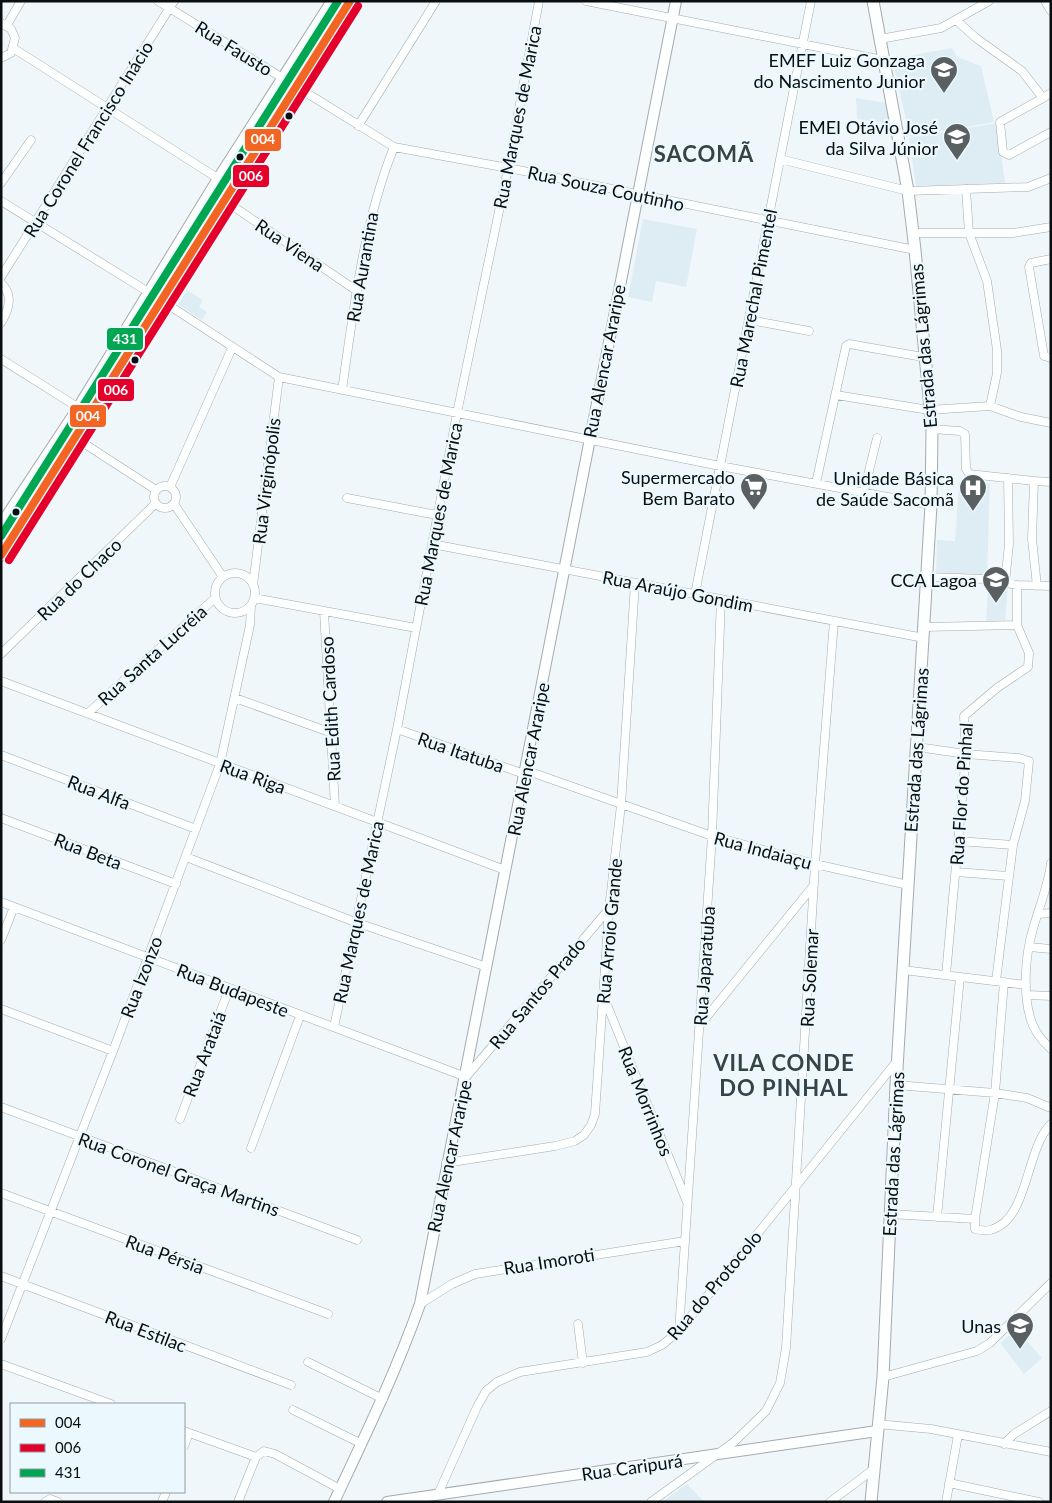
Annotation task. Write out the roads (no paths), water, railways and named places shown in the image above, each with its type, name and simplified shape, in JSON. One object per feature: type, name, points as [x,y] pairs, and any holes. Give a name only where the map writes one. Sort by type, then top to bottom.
[{"type":"highway","points":[[1,555],[224,200],[290,83],[333,1]]},
{"type":"highway","points":[[3,521],[79,408],[219,179],[350,1]]},
{"type":"main road","name":"Estrada das Lágrimas","points":[[871,1502],[882,1377],[897,1061],[931,505],[932,429],[908,191],[873,1]]},
{"type":"street","points":[[1,58],[13,48],[14,33],[4,24],[21,1]]},
{"type":"street","name":"Rua Fausto","points":[[158,1],[172,5],[290,83]]},
{"type":"street","points":[[358,126],[436,1]]},
{"type":"street","name":"Rua Marques de Marica","points":[[334,1027],[396,729],[457,413],[508,168],[539,1]]},
{"type":"street","points":[[586,1],[883,60]]},
{"type":"street","name":"Rua Alencar Araripe","points":[[334,1502],[403,1353],[420,1304],[446,1163],[466,1077],[488,967],[588,440],[676,1]]},
{"type":"street","name":"Rua Marechal Pimentel","points":[[695,594],[811,1]]},
{"type":"street","points":[[880,39],[929,31],[956,20],[988,1]]},
{"type":"street","points":[[1044,1],[1051,11]]},
{"type":"street","name":"Rua Coronel Francisco Inácio","points":[[1,277],[172,5]]},
{"type":"street","points":[[956,20],[976,38],[1022,72],[1043,98]]},
{"type":"street","points":[[13,48],[219,179]]},
{"type":"street","name":"Rua Souza Coutinho","points":[[290,83],[394,147],[508,168],[914,250]]},
{"type":"street","points":[[1051,93],[1000,122],[1003,152],[1009,155],[1051,132]]},
{"type":"street","points":[[1,183],[31,140]]},
{"type":"street","name":"Rua Aurantina","points":[[342,390],[357,291],[374,201],[394,147]]},
{"type":"street","points":[[780,160],[908,191],[1028,187],[1051,178]]},
{"type":"street","points":[[966,189],[969,233],[990,294],[998,362],[990,406]]},
{"type":"street","points":[[1,200],[161,300],[279,377],[720,466],[931,505]]},
{"type":"street","name":"Rua Viena","points":[[224,200],[357,291]]},
{"type":"street","points":[[912,233],[1013,233],[1051,227]]},
{"type":"street","points":[[1051,259],[1031,263],[1029,266],[1044,356],[1051,358]]},
{"type":"street","points":[[1,283],[9,297],[7,311],[1,323]]},
{"type":"street","points":[[750,320],[810,331]]},
{"type":"street","points":[[816,483],[847,345],[924,357]]},
{"type":"street","points":[[170,487],[232,348]]},
{"type":"street","points":[[1,359],[79,408]]},
{"type":"street","name":"Rua Virginópolis","points":[[253,585],[279,377]]},
{"type":"street","points":[[836,395],[930,410],[990,406],[1051,423]]},
{"type":"street","points":[[932,429],[960,431],[964,434],[966,470],[969,474],[1051,482]]},
{"type":"street","points":[[74,437],[156,490]]},
{"type":"street","points":[[864,492],[877,438]]},
{"type":"street","points":[[1005,583],[1009,544],[1008,478]]},
{"type":"street","points":[[1034,481],[1032,539],[1037,586]]},
{"type":"street","points":[[174,504],[166,508],[156,503],[154,496],[156,490],[162,486],[170,487],[176,494],[174,504],[223,577]]},
{"type":"street","points":[[347,498],[438,515]]},
{"type":"street","name":"Rua do Chaco","points":[[1,654],[156,503]]},
{"type":"street","name":"Rua Araújo Gondim","points":[[432,544],[834,621],[924,632],[1017,625]]},
{"type":"street","points":[[252,602],[253,585],[249,579],[237,574],[223,577],[216,586],[215,598],[224,610],[231,613],[238,613],[252,602],[324,611],[416,628]]},
{"type":"street","points":[[927,577],[985,579],[1017,585],[1051,586]]},
{"type":"street","name":"Rua Arroio Grande","points":[[446,1163],[555,1146],[575,1141],[584,1135],[591,1125],[594,1114],[604,997],[609,909],[621,805],[634,583]]},
{"type":"street","name":"Rua Flor do Pinhal","points":[[946,975],[966,754],[964,716],[997,688],[1028,667],[1030,653],[1017,625],[1017,585]]},
{"type":"street","name":"Rua Santa Lucréia","points":[[88,713],[215,598]]},
{"type":"street","name":"Rua Japaratuba","points":[[679,1331],[712,836],[721,599]]},
{"type":"street","name":"Rua Izonzo","points":[[1,1339],[79,1136],[114,1051],[220,764],[250,625],[252,602]]},
{"type":"street","name":"Rua Edith Cardoso","points":[[324,611],[335,806]]},
{"type":"street","name":"Rua Solemar","points":[[651,1502],[750,1428],[766,1411],[780,1383],[786,1348],[815,864],[834,621]]},
{"type":"street","name":"Rua Riga","points":[[1,681],[505,870]]},
{"type":"street","points":[[235,698],[332,733]]},
{"type":"street","name":"Rua Itatuba","points":[[396,729],[621,805]]},
{"type":"street","points":[[917,747],[966,754],[1019,758],[1029,761],[1025,801],[1013,845],[1008,876],[1000,982],[995,1093],[975,1229],[989,1231],[1007,1219],[1019,1199],[1040,1137],[1051,1124]]},
{"type":"street","name":"Rua Alfa","points":[[1,756],[196,829]]},
{"type":"street","name":"Rua Indaiaçu","points":[[621,805],[712,836],[815,864],[908,885]]},
{"type":"street","name":"Rua Beta","points":[[1,818],[176,884]]},
{"type":"street","points":[[958,840],[1013,845]]},
{"type":"street","points":[[186,857],[355,922],[488,967]]},
{"type":"street","points":[[1051,863],[1047,886],[1032,930],[1026,985],[1030,1018],[1041,1040],[1051,1049]]},
{"type":"street","points":[[956,872],[1008,876]]},
{"type":"street","points":[[700,1025],[814,884]]},
{"type":"street","name":"Rua Budapeste","points":[[1,902],[466,1077]]},
{"type":"street","points":[[1,940],[14,907]]},
{"type":"street","name":"Rua Santos Prado","points":[[466,1077],[609,909]]},
{"type":"street","points":[[1039,914],[1051,913]]},
{"type":"street","points":[[1029,947],[1051,949]]},
{"type":"street","points":[[903,970],[1026,985]]},
{"type":"street","points":[[938,1217],[960,977]]},
{"type":"street","name":"Rua Arataiá","points":[[180,1119],[229,989]]},
{"type":"street","points":[[1028,995],[1051,996]]},
{"type":"street","name":"Rua Morrinhos","points":[[604,997],[688,1204]]},
{"type":"street","points":[[1,1009],[114,1051]]},
{"type":"street","points":[[251,1148],[300,1016]]},
{"type":"street","name":"Rua do Protocolo","points":[[432,1497],[486,1391],[507,1376],[520,1372],[583,1364],[647,1352],[662,1345],[679,1331],[897,1061]]},
{"type":"street","points":[[896,1085],[995,1093],[1027,1098],[1051,1108]]},
{"type":"street","name":"Rua Coronel Graça Martins","points":[[1,1107],[357,1240]]},
{"type":"street","name":"Rua Pérsia","points":[[1,1193],[328,1314]]},
{"type":"street","points":[[890,1214],[975,1219]]},
{"type":"street","name":"Rua Imoroti","points":[[420,1304],[452,1284],[475,1274],[684,1241]]},
{"type":"street","name":"Rua Estilac","points":[[1,1276],[291,1385]]},
{"type":"street","points":[[882,1377],[956,1358],[984,1347],[1051,1283]]},
{"type":"street","points":[[578,1324],[583,1364]]},
{"type":"street","points":[[308,1362],[383,1399]]},
{"type":"street","points":[[1,1364],[90,1401],[104,1403]]},
{"type":"street","points":[[293,1410],[362,1444]]},
{"type":"street","points":[[1004,1444],[1014,1434],[1051,1411]]},
{"type":"street","points":[[877,1428],[903,1426],[1051,1452]]},
{"type":"street","name":"Rua Caripurá","points":[[387,1502],[712,1456],[877,1428]]},
{"type":"street","points":[[186,1432],[256,1457]]},
{"type":"street","points":[[946,1502],[958,1435]]},
{"type":"street","points":[[238,1502],[256,1457],[262,1451],[271,1453],[340,1489]]},
{"type":"street","points":[[830,1502],[874,1469]]},
{"type":"street","points":[[950,1483],[1039,1502]]},
{"type":"street","points":[[49,1498],[58,1502]]},
{"type":"place","name":"EMEF Luiz Gonzaga do Nascimento Junior","points":[[944,94]]},
{"type":"place","name":"EMEI Otávio José da Silva Júnior","points":[[957,161]]},
{"type":"place","name":"Supermercado Bem Barato","points":[[754,511]]},
{"type":"place","name":"Unidade Básica de Saúde Sacomã","points":[[973,512]]},
{"type":"place","name":"CCA Lagoa","points":[[996,604]]},
{"type":"place","name":"Unas","points":[[1020,1350]]},
{"type":"district","name":"SACOMÃ","points":[[704,153]]},
{"type":"district","name":"VILA CONDE DO PINHAL","points":[[784,1074]]}]
